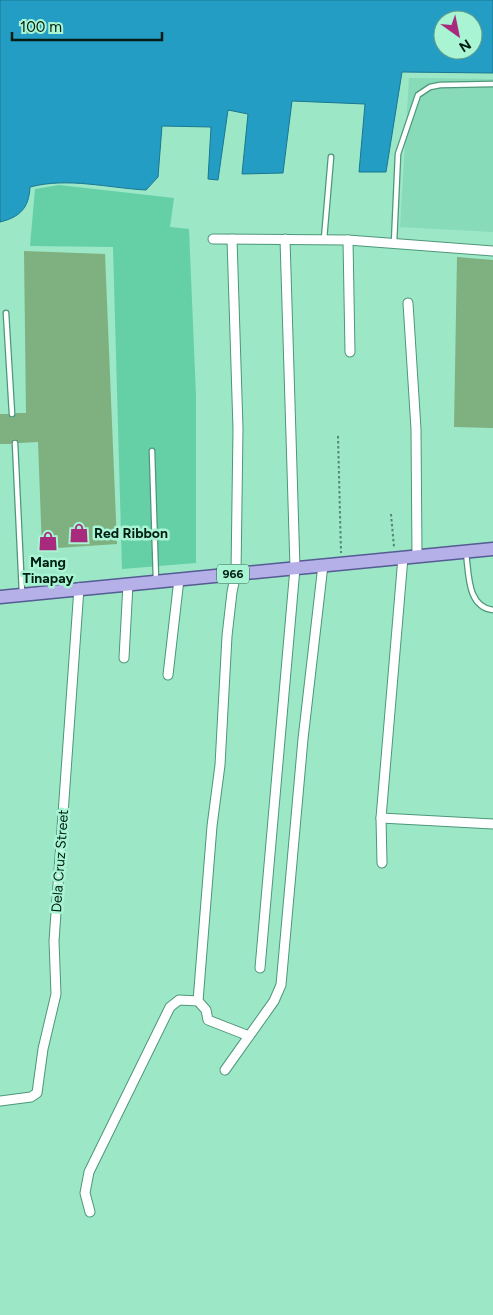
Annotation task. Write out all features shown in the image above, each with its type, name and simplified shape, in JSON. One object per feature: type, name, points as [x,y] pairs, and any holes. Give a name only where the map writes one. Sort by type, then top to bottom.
[{"type":"main road","name":"966","points":[[0,597],[493,549]]},
{"type":"street","points":[[212,239],[348,240],[493,251]]},
{"type":"street","points":[[198,1001],[212,826],[220,765],[227,636],[236,573],[238,429],[232,239]]},
{"type":"street","points":[[260,968],[295,568],[285,239]]},
{"type":"street","points":[[348,240],[350,352]]},
{"type":"street","points":[[408,303],[416,429],[417,556]]},
{"type":"street","points":[[382,863],[381,818],[399,558]]},
{"type":"street","points":[[225,1070],[274,1001],[281,985],[303,739],[323,565]]},
{"type":"street","points":[[168,674],[179,579]]},
{"type":"street","points":[[124,658],[128,584]]},
{"type":"street","name":"Dela Cruz Street","points":[[0,1101],[31,1097],[37,1093],[43,1049],[56,994],[54,941],[79,588]]},
{"type":"street","points":[[381,818],[493,824]]},
{"type":"street","points":[[90,1212],[85,1193],[89,1172],[170,1007],[179,1000],[198,1001],[206,1010],[208,1020],[249,1036]]},
{"type":"lane","points":[[394,243],[398,154],[418,95],[440,85],[493,84]]},
{"type":"lane","points":[[324,239],[331,157]]},
{"type":"lane","points":[[6,313],[12,414]]},
{"type":"lane","points":[[15,443],[22,594]]},
{"type":"lane","points":[[152,452],[156,581]]},
{"type":"lane","points":[[465,551],[474,600],[480,606],[493,610]]},
{"type":"path","points":[[338,436],[341,563]]},
{"type":"path","points":[[391,514],[399,558]]},
{"type":"shaded area","points":[[409,78],[493,79],[493,232],[400,227]]},
{"type":"shaded area","points":[[59,185],[174,198],[170,227],[189,229],[196,396],[196,563],[122,569],[113,247],[30,246],[35,189]]},
{"type":"water","points":[[0,0],[493,0],[493,73],[402,72],[386,172],[359,172],[365,104],[292,101],[283,173],[242,174],[248,114],[228,110],[218,180],[208,179],[211,127],[162,126],[158,177],[146,190],[73,183],[44,184],[30,187],[28,201],[25,206],[18,214],[0,222]]},
{"type":"building","points":[[24,251],[105,254],[117,544],[42,549],[38,442],[19,443],[14,439],[11,444],[0,444],[0,414],[8,414],[12,418],[16,413],[26,413]]},
{"type":"building","points":[[457,257],[493,260],[493,428],[454,427]]},
{"type":"place","name":"Red Ribbon","points":[[79,533]]},
{"type":"place","name":"Mang Tinapay","points":[[48,541]]}]
